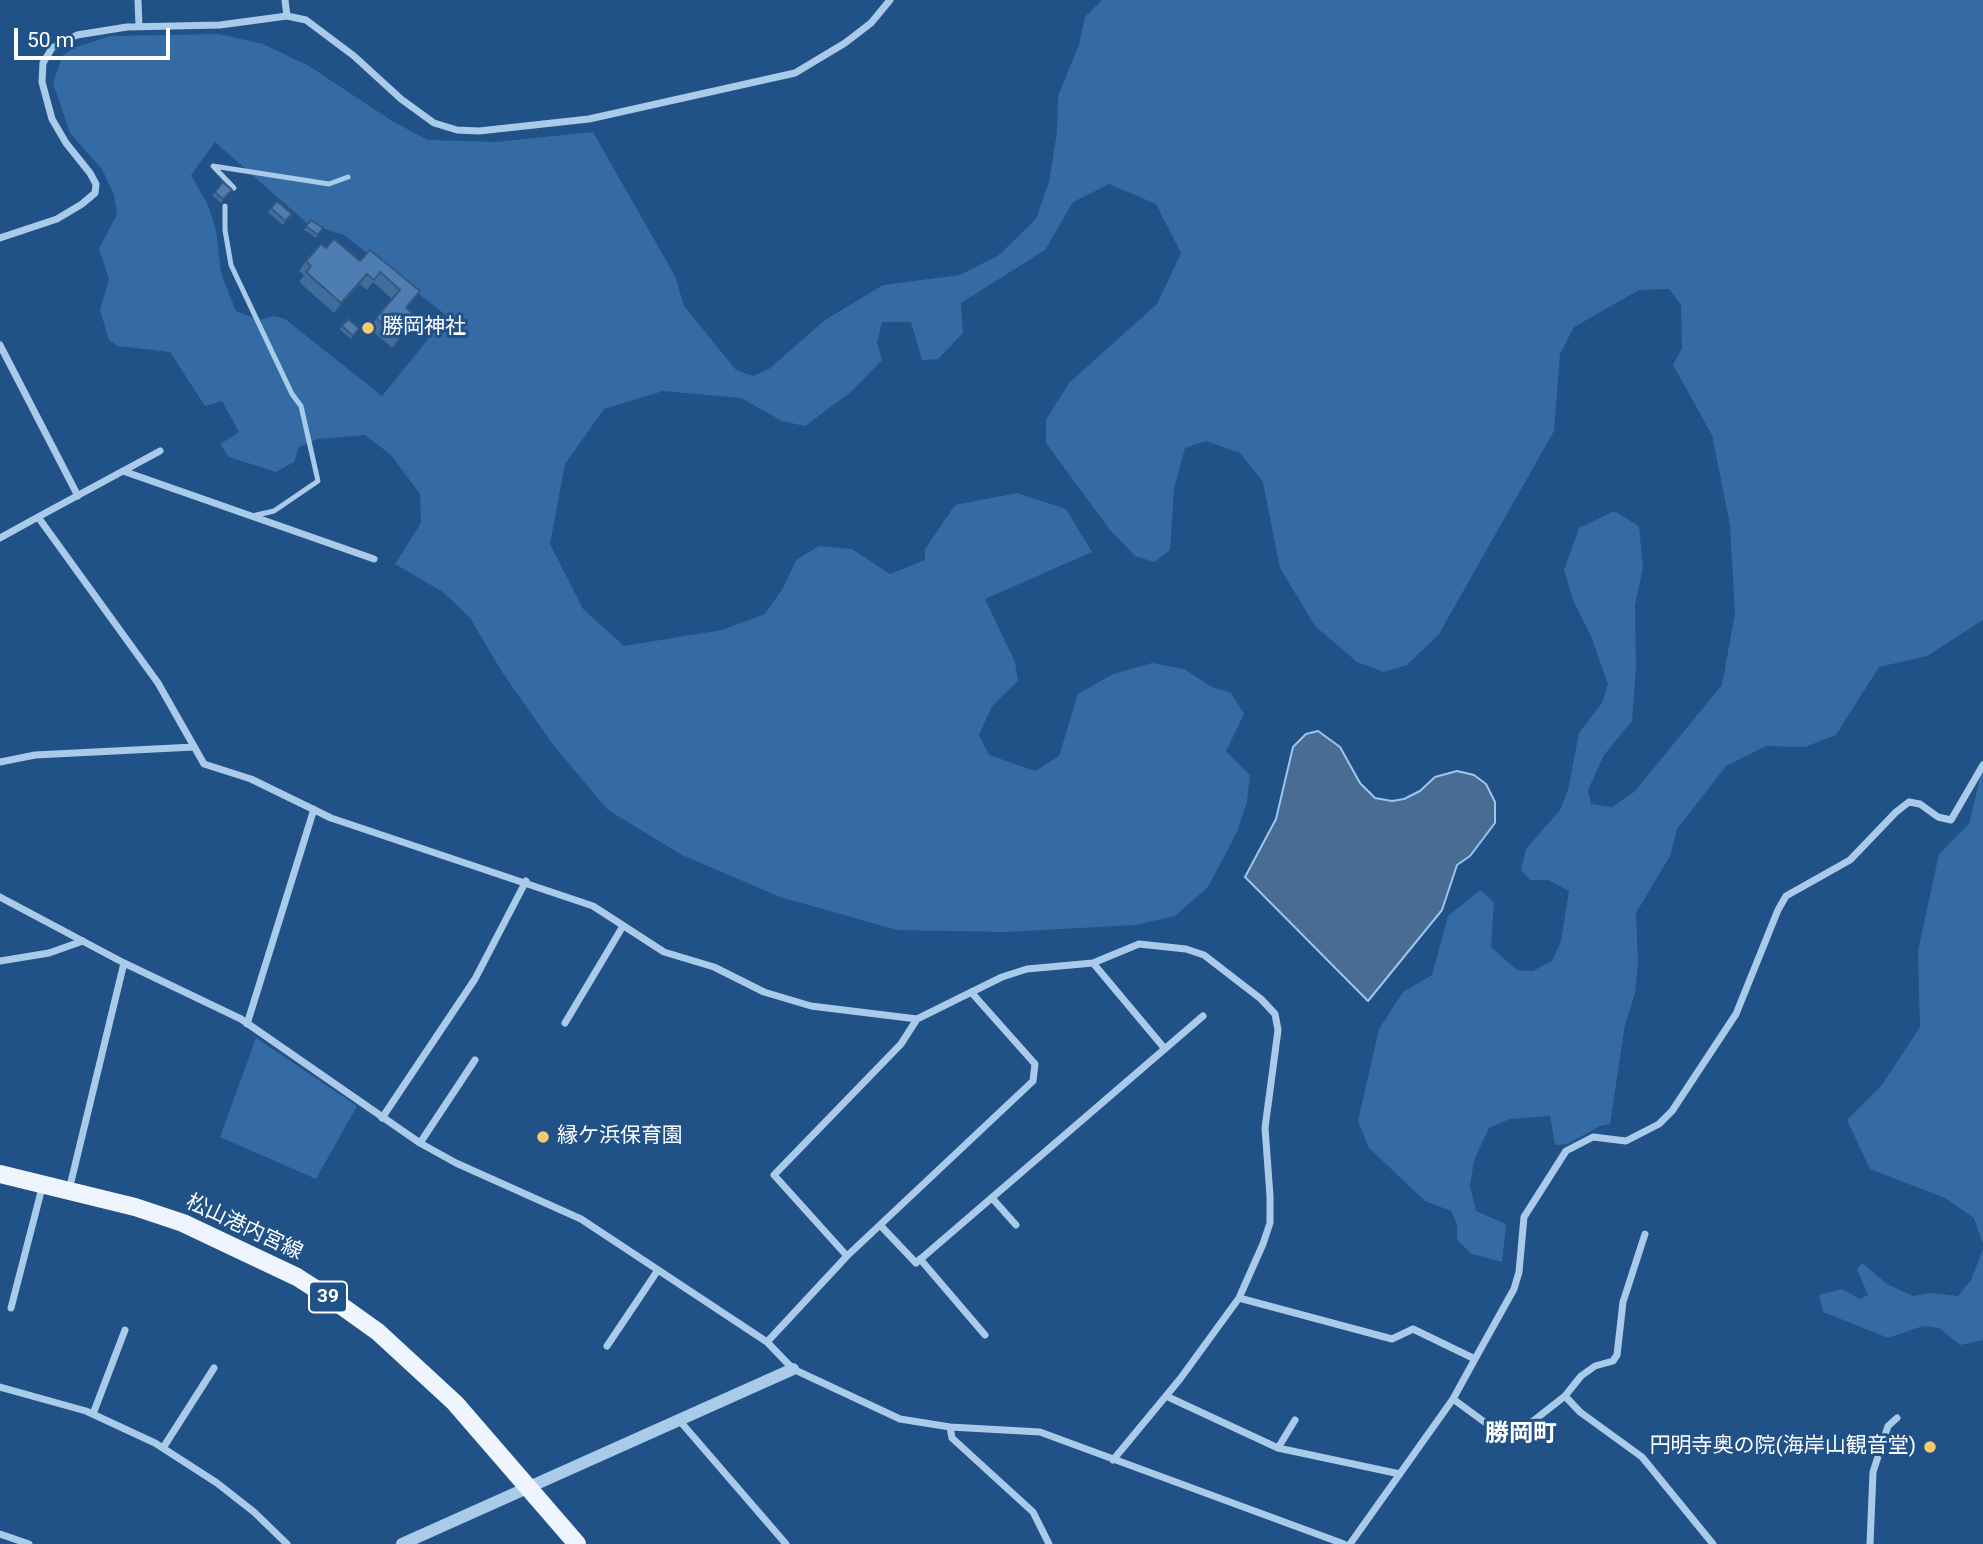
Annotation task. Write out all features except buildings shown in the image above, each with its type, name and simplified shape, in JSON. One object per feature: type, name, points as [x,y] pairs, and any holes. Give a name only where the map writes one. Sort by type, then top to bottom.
[{"type":"main road","name":"松山港内宮線","points":[[0,1174],[69,1190],[183,1223],[274,1265],[336,1302],[378,1332],[416,1365],[486,1436],[577,1544]]},
{"type":"street","points":[[138,0],[139,26]]},
{"type":"street","points":[[285,0],[286,16]]},
{"type":"street","points":[[0,238],[57,219],[95,193],[96,184],[90,173],[52,120],[42,82],[43,63],[52,48],[77,35],[139,26],[220,24],[286,16],[317,26],[401,99],[434,122],[457,130],[479,131],[589,119],[795,73],[845,43],[871,23],[890,0]]},
{"type":"street","points":[[0,345],[78,496]]},
{"type":"street","points":[[0,538],[160,451]]},
{"type":"street","points":[[123,471],[374,559]]},
{"type":"street","points":[[38,517],[158,683],[204,764],[251,779],[314,809],[593,906],[664,952],[714,967],[764,992],[811,1006],[917,1019]]},
{"type":"street","points":[[0,762],[35,755],[194,747]]},
{"type":"street","points":[[1350,1544],[1454,1399],[1514,1289],[1519,1272],[1524,1217],[1566,1151],[1593,1137],[1626,1140],[1659,1124],[1672,1111],[1736,1014],[1777,909],[1786,896],[1850,860],[1896,811],[1909,802],[1920,804],[1938,817],[1951,820],[1983,765]]},
{"type":"street","points":[[247,1024],[314,809]]},
{"type":"street","points":[[382,1118],[475,979],[526,881]]},
{"type":"street","points":[[0,897],[247,1024],[382,1118],[456,1163],[581,1219],[768,1342],[793,1368],[900,1419],[950,1427],[1040,1432],[1344,1544]]},
{"type":"street","points":[[565,1023],[624,926]]},
{"type":"street","points":[[0,961],[49,953],[83,941]]},
{"type":"street","points":[[847,1256],[775,1175],[901,1044],[917,1019],[971,992],[1027,969],[1093,963],[1139,944],[1186,949],[1204,955],[1231,975],[1275,1014],[1278,1030],[1265,1128],[1270,1223],[1239,1298],[1166,1396],[1113,1460]]},
{"type":"street","points":[[69,1190],[124,963]]},
{"type":"street","points":[[1093,963],[1165,1049]]},
{"type":"street","points":[[768,1342],[847,1256],[1033,1081],[1035,1064],[971,992]]},
{"type":"street","points":[[880,1225],[916,1263],[1203,1016]]},
{"type":"street","points":[[420,1143],[475,1060]]},
{"type":"street","points":[[11,1308],[43,1184]]},
{"type":"street","points":[[992,1198],[1016,1226]]},
{"type":"street","points":[[1454,1399],[1509,1440],[1565,1396],[1581,1376],[1595,1366],[1613,1361],[1617,1355],[1623,1302],[1645,1234]]},
{"type":"street","points":[[920,1259],[985,1335]]},
{"type":"street","points":[[607,1346],[658,1270]]},
{"type":"street","points":[[1239,1298],[1392,1339],[1413,1329],[1475,1359]]},
{"type":"street","points":[[93,1414],[125,1330]]},
{"type":"street","points":[[163,1447],[214,1368]]},
{"type":"street","points":[[402,1544],[793,1368]]},
{"type":"street","points":[[0,1387],[93,1414],[163,1447],[187,1461],[254,1512],[287,1544]]},
{"type":"street","points":[[1166,1396],[1278,1448],[1400,1474]]},
{"type":"street","points":[[1565,1396],[1580,1412],[1642,1457],[1713,1544]]},
{"type":"street","points":[[1870,1544],[1872,1472],[1888,1426],[1897,1418]]},
{"type":"street","points":[[679,1420],[786,1544]]},
{"type":"street","points":[[1278,1448],[1295,1420]]},
{"type":"street","points":[[950,1427],[951,1438],[1033,1512],[1049,1544]]},
{"type":"street","points":[[0,1534],[29,1544]]},
{"type":"lane","points":[[234,188],[213,166],[329,184],[348,177]]},
{"type":"lane","points":[[225,206],[225,230],[231,265],[292,394],[301,405],[318,481],[274,511],[252,516]]},
{"type":"shaded area","points":[[1102,0],[1983,0],[1983,620],[1927,656],[1879,667],[1836,735],[1805,747],[1766,746],[1726,766],[1677,829],[1670,856],[1636,913],[1638,963],[1635,993],[1625,1025],[1610,1124],[1600,1126],[1567,1144],[1555,1145],[1550,1116],[1510,1119],[1489,1128],[1474,1160],[1470,1186],[1476,1211],[1506,1224],[1502,1262],[1472,1254],[1457,1240],[1457,1224],[1451,1211],[1425,1201],[1369,1148],[1358,1121],[1379,1029],[1403,992],[1432,975],[1448,916],[1480,890],[1494,902],[1491,947],[1517,970],[1533,971],[1552,961],[1561,941],[1569,891],[1548,880],[1530,880],[1521,870],[1526,849],[1560,810],[1568,790],[1579,733],[1602,703],[1608,684],[1591,636],[1573,600],[1564,570],[1579,528],[1614,511],[1639,526],[1643,568],[1635,605],[1636,668],[1632,721],[1604,755],[1588,790],[1591,804],[1612,807],[1634,792],[1722,685],[1735,613],[1730,525],[1712,435],[1673,365],[1682,348],[1681,305],[1669,289],[1639,290],[1574,327],[1560,354],[1554,431],[1439,634],[1407,665],[1384,672],[1357,662],[1315,626],[1280,568],[1263,482],[1240,453],[1206,441],[1185,448],[1174,489],[1170,550],[1154,562],[1135,556],[1110,530],[1046,443],[1046,420],[1069,383],[1157,304],[1181,253],[1156,204],[1109,184],[1073,202],[1045,250],[961,303],[963,333],[938,359],[922,360],[911,322],[882,322],[877,342],[882,360],[851,392],[805,426],[782,421],[741,398],[663,391],[604,409],[565,464],[550,544],[583,609],[624,646],[722,630],[765,614],[783,588],[796,560],[819,546],[852,549],[890,574],[925,560],[925,549],[955,505],[1017,493],[1066,509],[1092,552],[985,599],[1015,662],[1018,681],[992,706],[979,735],[989,755],[1035,771],[1059,756],[1078,694],[1113,674],[1152,663],[1184,669],[1212,687],[1231,693],[1244,714],[1226,751],[1250,775],[1247,802],[1237,832],[1208,887],[1175,916],[1135,925],[1006,932],[897,930],[780,897],[682,855],[608,810],[554,746],[502,672],[470,618],[443,592],[395,564],[421,523],[420,494],[391,455],[365,435],[318,439],[299,447],[294,462],[276,472],[229,457],[220,444],[239,432],[222,401],[205,406],[170,352],[118,346],[109,340],[100,310],[109,279],[99,249],[117,214],[114,195],[102,169],[70,133],[53,83],[63,55],[74,48],[110,36],[219,34],[263,44],[309,66],[392,121],[428,140],[496,142],[593,132],[675,276],[684,306],[736,370],[753,376],[769,369],[825,320],[883,285],[960,275],[999,255],[1036,219],[1049,182],[1057,132],[1058,96],[1079,45],[1085,17]],"holes":[[[215,142],[308,224],[344,235],[447,316],[382,396],[285,319],[274,316],[259,320],[236,311],[221,273],[216,230],[208,205],[191,175]]]},
{"type":"shaded area","points":[[1318,731],[1340,747],[1360,783],[1375,798],[1392,801],[1404,799],[1420,791],[1435,777],[1457,771],[1474,775],[1486,784],[1495,802],[1495,823],[1470,856],[1457,865],[1442,910],[1368,1001],[1245,877],[1276,819],[1293,747],[1306,734]]},
{"type":"shaded area","points":[[1983,765],[1983,1244],[1974,1218],[1945,1198],[1870,1169],[1847,1120],[1882,1085],[1920,1027],[1918,951],[1939,854],[1969,824]]},
{"type":"shaded area","points":[[256,1038],[357,1106],[316,1179],[220,1137]]},
{"type":"shaded area","points":[[1983,1249],[1983,1340],[1960,1345],[1939,1328],[1923,1326],[1888,1338],[1823,1312],[1819,1295],[1842,1289],[1860,1299],[1868,1295],[1857,1269],[1862,1263],[1887,1284],[1913,1296],[1932,1293],[1958,1296],[1971,1280]]},
{"type":"place","name":"勝岡神社","points":[[368,328]]},
{"type":"place","name":"縁ケ浜保育園","points":[[543,1137]]},
{"type":"place","name":"円明寺奥の院(海岸山観音堂)","points":[[1930,1447]]},
{"type":"district","name":"勝岡町","points":[[1521,1435]]}]
